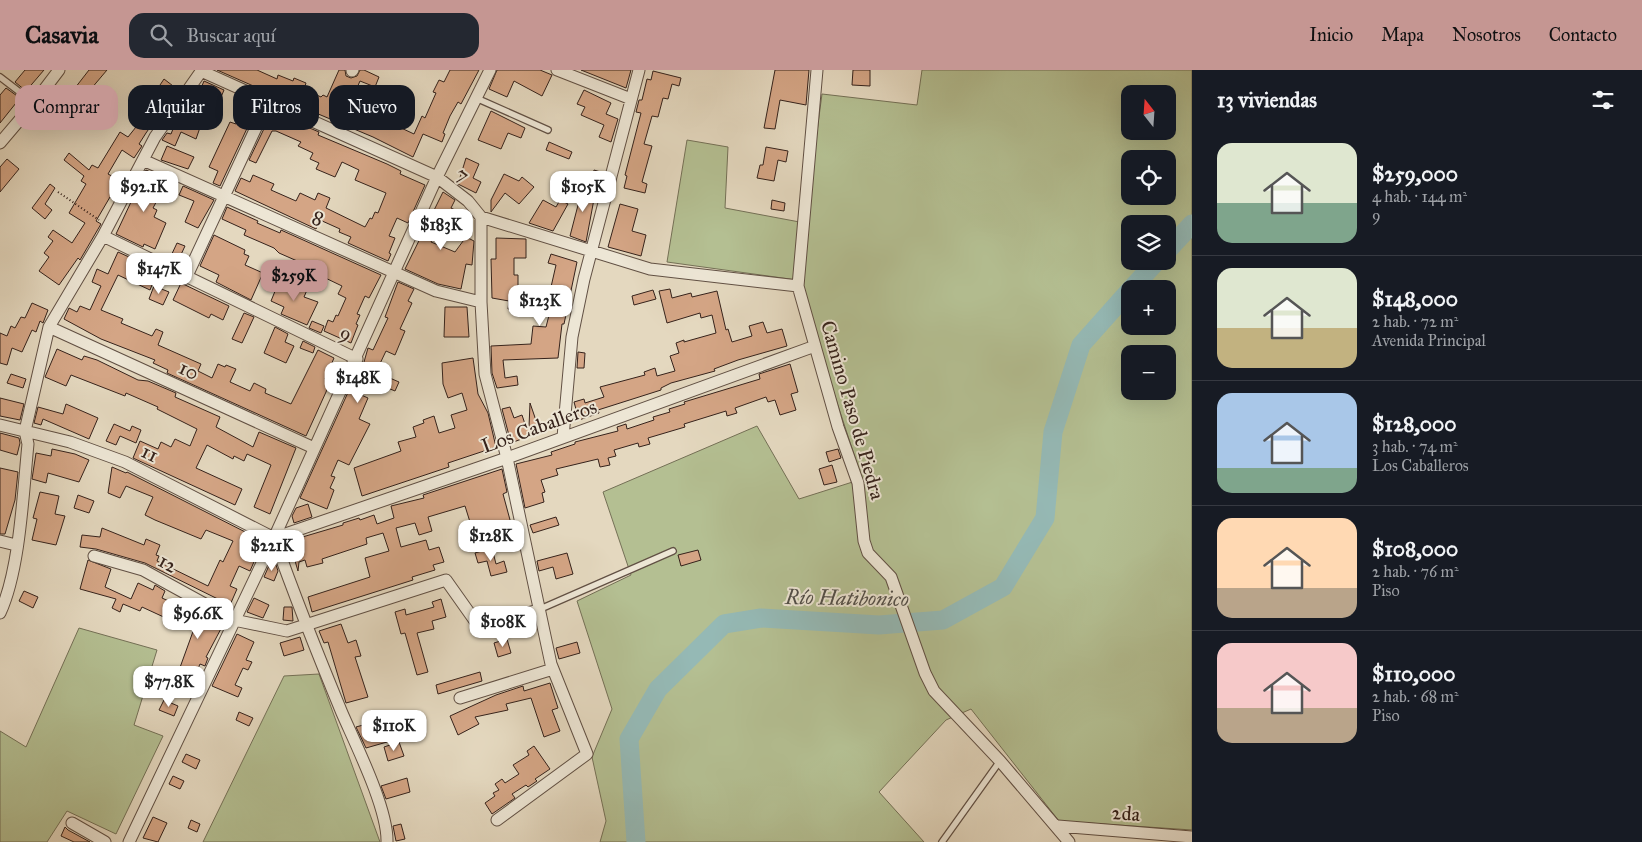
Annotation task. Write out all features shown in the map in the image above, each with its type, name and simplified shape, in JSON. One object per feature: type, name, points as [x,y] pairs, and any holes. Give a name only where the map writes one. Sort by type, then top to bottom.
[{"type":"street","points":[[47,85],[58,70]]},
{"type":"street","points":[[129,842],[357,359],[437,177],[490,70]]},
{"type":"street","points":[[557,70],[631,99]]},
{"type":"street","points":[[563,437],[572,337],[584,279],[639,70]]},
{"type":"street","name":"Camino Paso de Piedra","points":[[817,70],[798,286],[838,426],[858,483],[864,542],[868,553],[891,577],[900,598],[924,673],[934,692],[1000,761],[1058,826],[1069,842]]},
{"type":"street","points":[[0,614],[6,600],[16,545],[28,444],[24,430],[49,326],[105,231],[155,137],[202,71]]},
{"type":"street","name":"7","points":[[202,71],[233,86]]},
{"type":"street","points":[[0,143],[15,125]]},
{"type":"street","name":"7","points":[[319,125],[437,177],[468,201],[481,217]]},
{"type":"street","points":[[186,278],[255,130]]},
{"type":"street","name":"8","points":[[143,160],[436,292],[481,302]]},
{"type":"street","points":[[497,820],[587,754],[553,669],[538,610],[508,458],[485,374],[481,302],[481,217],[650,268],[798,286]]},
{"type":"street","name":"9","points":[[105,231],[186,278],[357,359]]},
{"type":"street","name":"10","points":[[49,326],[314,448]]},
{"type":"street","name":"Los Caballeros","points":[[274,538],[508,458],[815,346]]},
{"type":"street","name":"11","points":[[0,425],[70,442],[125,462],[274,538]]},
{"type":"street","points":[[274,538],[306,625],[372,785],[388,832],[388,842]]},
{"type":"street","points":[[0,542],[16,545]]},
{"type":"street","name":"12","points":[[94,556],[143,570],[234,620],[277,630],[287,631],[446,580],[480,628],[538,610]]},
{"type":"street","points":[[460,698],[553,669]]},
{"type":"street","points":[[72,823],[102,841]]},
{"type":"street","name":"2da","points":[[1058,826],[1192,837]]},
{"type":"lane","points":[[0,77],[15,88]]},
{"type":"lane","points":[[476,98],[548,130]]},
{"type":"lane","points":[[538,610],[673,551]]},
{"type":"lane","points":[[942,842],[1000,761]]},
{"type":"path","points":[[58,192],[105,231]]},
{"type":"green space","points":[[922,70],[1192,70],[1192,830],[1059,821],[971,709],[946,720],[879,792],[924,842],[600,842],[606,821],[592,757],[612,709],[577,601],[631,575],[603,492],[757,426],[799,499],[862,479],[797,280],[667,262],[687,140],[728,147],[725,208],[805,223],[822,94],[917,105]]},
{"type":"green space","points":[[79,628],[157,650],[134,725],[163,736],[116,834],[67,811],[47,842],[0,842],[0,731],[26,747]]},
{"type":"green space","points":[[319,674],[380,842],[203,842],[284,676]]},
{"type":"building","points":[[25,70],[44,70],[31,85],[19,85],[15,82]]},
{"type":"building","points":[[89,70],[107,70],[94,85],[77,85]]},
{"type":"building","points":[[217,70],[257,70],[277,79],[278,75],[293,81],[294,78],[306,83],[305,85],[251,85]]},
{"type":"building","points":[[339,70],[345,70],[346,76],[351,78],[357,76],[360,70],[379,77],[376,85],[360,81],[358,85],[332,85]]},
{"type":"building","points":[[450,70],[479,70],[461,104],[458,102],[450,116],[443,133],[445,134],[442,142],[423,134],[413,157],[356,130],[405,130],[414,134],[422,116],[425,118],[436,93],[433,92],[439,80],[444,82]]},
{"type":"building","points":[[497,70],[540,70],[552,75],[542,96],[514,81],[507,97],[489,89]]},
{"type":"building","points":[[581,70],[631,70],[626,88]]},
{"type":"building","points":[[775,70],[809,70],[806,105],[780,100],[775,129],[764,128]]},
{"type":"building","points":[[853,70],[870,70],[870,86],[852,85]]},
{"type":"building","points":[[653,71],[681,78],[679,86],[672,84],[668,99],[663,98],[658,117],[652,116],[644,144],[652,146],[642,182],[647,184],[645,193],[624,188],[627,176],[625,175],[641,113],[636,112],[639,100],[642,100],[647,79],[651,80]]},
{"type":"building","points":[[164,79],[172,85],[160,85]]},
{"type":"building","points":[[204,81],[213,85],[202,85]]},
{"type":"building","points":[[6,88],[15,94],[15,104],[0,123],[0,95]]},
{"type":"building","points":[[584,90],[611,103],[606,114],[618,119],[611,142],[599,137],[604,125],[581,115],[585,107],[577,104]]},
{"type":"building","points":[[329,92],[329,118],[319,114],[319,96],[323,95],[327,97]]},
{"type":"building","points":[[491,111],[525,128],[521,138],[508,133],[501,149],[478,140]]},
{"type":"building","points":[[230,122],[233,123],[233,130],[246,130],[220,186],[213,183],[218,171],[209,167]]},
{"type":"building","points":[[134,130],[148,130],[139,144],[142,146],[134,158],[122,150],[108,174],[123,182],[112,198],[110,197],[96,221],[101,224],[80,260],[78,258],[59,285],[39,271],[49,257],[44,253],[53,241],[48,237],[53,230],[72,243],[85,223],[69,213],[86,184],[81,181],[84,176],[64,160],[69,153],[89,170],[92,165],[98,168],[120,132],[128,137]]},
{"type":"building","points":[[173,130],[199,130],[196,139],[181,132],[175,146],[162,140],[167,133],[171,134]]},
{"type":"building","points":[[263,130],[314,130],[319,132],[318,135],[387,164],[401,171],[400,174],[425,185],[408,223],[397,218],[389,236],[395,238],[388,261],[348,243],[351,237],[339,232],[340,229],[320,220],[316,229],[235,191],[241,178],[250,182],[253,175],[274,184],[271,190],[296,201],[300,193],[315,200],[318,193],[330,198],[326,208],[365,227],[375,212],[378,213],[386,193],[355,180],[359,170],[342,162],[335,177],[316,169],[319,163],[310,159],[313,153],[298,146],[301,142],[276,131],[272,131],[256,163],[249,160]]},
{"type":"building","points":[[549,142],[572,152],[569,159],[546,150]]},
{"type":"building","points":[[167,146],[194,157],[188,169],[161,160]]},
{"type":"building","points":[[766,147],[788,151],[786,162],[778,160],[774,181],[757,178],[760,165],[763,165]]},
{"type":"building","points":[[466,158],[479,164],[473,178],[481,182],[476,193],[458,184]]},
{"type":"building","points":[[7,159],[19,169],[0,192],[0,167]]},
{"type":"building","points":[[146,170],[168,180],[153,208],[157,210],[154,217],[166,223],[155,249],[144,244],[143,247],[116,234]]},
{"type":"building","points":[[594,170],[604,173],[601,183],[592,181]]},
{"type":"building","points":[[504,174],[519,181],[522,177],[534,187],[519,204],[505,193],[491,212],[491,200]]},
{"type":"building","points":[[584,182],[594,184],[591,198],[594,199],[586,242],[570,236]]},
{"type":"building","points":[[50,184],[55,188],[45,204],[52,210],[45,219],[32,208]]},
{"type":"building","points":[[183,186],[214,200],[198,228],[185,222],[194,201],[179,195]]},
{"type":"building","points":[[443,192],[455,200],[451,208],[459,212],[454,222],[444,218],[431,242],[455,252],[466,237],[474,241],[472,265],[466,264],[461,289],[438,284],[405,269]]},
{"type":"building","points":[[543,200],[556,207],[560,200],[568,204],[553,231],[529,223]]},
{"type":"building","points":[[772,200],[785,203],[784,211],[771,209]]},
{"type":"building","points":[[620,204],[638,209],[632,231],[646,235],[641,256],[608,247]]},
{"type":"building","points":[[227,207],[258,221],[257,223],[280,233],[281,230],[381,275],[369,298],[365,296],[357,314],[360,315],[356,324],[358,325],[351,343],[324,331],[328,320],[333,322],[336,315],[338,316],[346,298],[338,294],[342,286],[315,273],[303,266],[304,264],[279,253],[274,248],[244,235],[246,230],[222,219]]},
{"type":"building","points":[[214,235],[245,250],[244,254],[249,256],[245,265],[263,273],[251,300],[216,282],[219,275],[200,266]]},
{"type":"building","points":[[496,238],[526,239],[526,258],[514,258],[514,275],[518,275],[518,287],[525,287],[525,309],[508,309],[509,301],[492,298],[491,259],[496,259]]},
{"type":"building","points":[[177,243],[185,246],[178,261],[170,258]]},
{"type":"building","points":[[118,252],[149,266],[144,276],[154,280],[150,290],[118,275],[101,310],[123,319],[121,323],[152,336],[156,329],[163,332],[158,345],[201,364],[198,371],[212,378],[218,364],[225,367],[226,365],[236,369],[230,382],[250,391],[254,383],[266,389],[265,393],[291,404],[318,350],[334,358],[325,379],[331,381],[306,436],[167,373],[168,370],[153,363],[155,360],[101,339],[64,319],[69,308],[77,312],[80,306],[90,310],[101,286],[92,282],[97,269],[108,274]]},
{"type":"building","points":[[551,254],[577,262],[564,324],[562,324],[558,358],[503,360],[505,378],[517,376],[518,385],[497,388],[492,373],[491,346],[531,344],[533,326],[546,327],[556,288],[551,287],[556,265],[548,263]]},
{"type":"building","points":[[280,279],[307,290],[304,297],[318,302],[307,325],[281,314],[284,307],[271,301]]},
{"type":"building","points":[[398,282],[414,289],[408,301],[412,303],[400,329],[405,331],[395,355],[386,351],[376,372],[399,382],[395,391],[366,379],[359,394],[368,398],[359,419],[370,424],[349,465],[338,460],[331,476],[335,477],[330,488],[334,490],[327,509],[300,498],[360,366],[364,362],[368,348],[373,350],[388,318],[385,317]]},
{"type":"building","points":[[181,283],[229,306],[223,320],[211,314],[209,318],[173,300]]},
{"type":"building","points":[[154,286],[169,292],[163,305],[149,299]]},
{"type":"building","points":[[670,289],[672,298],[691,293],[692,297],[717,291],[726,330],[728,329],[732,342],[752,336],[749,326],[763,322],[767,333],[782,329],[787,346],[738,360],[714,369],[715,371],[671,383],[661,388],[661,390],[598,410],[599,413],[579,420],[574,402],[584,399],[585,403],[604,397],[600,387],[645,375],[644,372],[655,368],[657,376],[675,371],[670,356],[679,353],[676,343],[716,333],[712,315],[701,318],[700,313],[667,323],[659,291]]},
{"type":"building","points":[[653,290],[656,299],[634,305],[632,296]]},
{"type":"building","points":[[32,303],[48,310],[43,323],[40,321],[36,332],[32,330],[22,352],[12,348],[7,365],[0,363],[0,333],[7,336],[11,326],[15,328],[21,317],[25,318]]},
{"type":"building","points":[[445,307],[467,307],[469,337],[444,337]]},
{"type":"building","points":[[244,313],[254,317],[242,343],[232,339]]},
{"type":"building","points":[[312,321],[324,326],[321,333],[309,328]]},
{"type":"building","points":[[275,327],[288,334],[285,342],[294,346],[286,363],[264,353]]},
{"type":"building","points":[[303,341],[315,347],[313,353],[300,348]]},
{"type":"building","points":[[57,349],[82,360],[84,356],[97,360],[138,380],[148,381],[176,393],[175,397],[220,417],[216,427],[253,447],[259,432],[296,448],[270,514],[254,507],[271,465],[247,454],[244,461],[234,456],[233,459],[207,445],[196,468],[242,489],[235,505],[133,458],[140,441],[158,449],[161,442],[171,447],[175,439],[190,446],[197,429],[157,409],[158,407],[126,393],[125,396],[71,375],[66,386],[45,377]]},
{"type":"building","points":[[578,352],[585,353],[584,368],[577,368]]},
{"type":"building","points":[[473,358],[478,394],[488,413],[496,447],[448,463],[449,467],[362,496],[354,468],[401,451],[398,442],[416,437],[413,427],[424,423],[423,420],[434,416],[439,433],[455,428],[451,415],[467,410],[462,393],[448,398],[443,384],[442,363]]},
{"type":"building","points":[[790,364],[798,392],[791,394],[796,410],[780,415],[775,400],[768,402],[766,397],[735,408],[737,413],[727,416],[726,411],[684,424],[685,427],[648,438],[650,444],[639,447],[638,443],[614,450],[616,456],[608,458],[610,465],[600,467],[598,459],[556,469],[558,475],[541,480],[545,492],[542,493],[544,502],[525,508],[516,464],[552,455],[551,452],[575,444],[575,442],[618,431],[617,427],[626,424],[627,429],[654,420],[653,417],[670,412],[669,409],[685,404],[684,402],[760,379],[759,374]]},
{"type":"building","points":[[11,374],[26,379],[23,388],[7,383]]},
{"type":"building","points":[[0,398],[24,404],[20,420],[0,416]]},
{"type":"building","points":[[530,403],[540,432],[511,443],[502,409],[510,407],[514,418],[522,415],[526,427],[529,427]]},
{"type":"building","points":[[66,404],[98,418],[89,439],[43,419],[41,425],[34,423],[38,407],[63,414]]},
{"type":"building","points":[[114,424],[130,431],[132,426],[141,430],[136,443],[120,436],[116,445],[106,441]]},
{"type":"building","points":[[0,433],[19,438],[20,443],[17,455],[0,450]]},
{"type":"building","points":[[52,449],[75,454],[89,460],[79,482],[48,473],[46,483],[32,479],[36,453],[51,456]]},
{"type":"building","points":[[838,449],[841,458],[829,462],[826,452]]},
{"type":"building","points":[[832,465],[837,482],[824,485],[819,469]]},
{"type":"building","points":[[112,467],[127,472],[263,541],[250,571],[239,566],[230,586],[237,589],[230,605],[145,563],[96,549],[80,547],[82,535],[100,537],[102,528],[144,545],[146,539],[160,545],[156,555],[159,556],[157,561],[208,586],[220,560],[223,562],[233,541],[206,530],[201,539],[145,515],[153,497],[126,486],[120,498],[108,493]]},
{"type":"building","points":[[0,468],[18,472],[15,500],[5,534],[0,534]]},
{"type":"building","points":[[502,469],[507,492],[503,494],[513,531],[502,534],[500,525],[466,536],[463,524],[470,522],[465,506],[428,517],[432,531],[419,535],[415,523],[396,528],[401,547],[426,540],[429,550],[439,547],[444,562],[433,565],[435,570],[412,577],[413,580],[312,612],[308,597],[370,577],[365,558],[389,551],[383,533],[366,538],[367,544],[322,559],[323,563],[307,567],[305,560],[299,562],[298,571],[289,541],[343,525],[343,523],[359,518],[360,520],[374,515],[377,524],[394,518],[391,506],[424,498],[423,495]]},
{"type":"building","points":[[40,492],[59,496],[55,514],[65,516],[56,545],[32,540],[37,519],[33,518]]},
{"type":"building","points":[[78,495],[94,501],[89,513],[74,508]]},
{"type":"building","points":[[308,504],[312,517],[294,523],[292,516],[296,508]]},
{"type":"building","points":[[556,517],[559,525],[533,533],[530,525]]},
{"type":"building","points":[[492,548],[496,564],[504,561],[507,572],[491,576],[487,561],[478,563],[475,553]]},
{"type":"building","points":[[698,550],[701,560],[681,566],[678,555]]},
{"type":"building","points":[[567,553],[573,574],[556,579],[553,567],[539,571],[537,561]]},
{"type":"building","points":[[88,560],[111,569],[105,587],[131,599],[138,583],[153,590],[155,585],[165,591],[162,598],[175,604],[168,619],[142,607],[140,611],[123,604],[120,612],[112,608],[116,599],[80,589]]},
{"type":"building","points":[[271,561],[275,562],[278,571],[274,581],[264,577]]},
{"type":"building","points":[[24,591],[38,597],[33,608],[19,601]]},
{"type":"building","points":[[254,598],[269,605],[263,618],[247,612]]},
{"type":"building","points":[[441,599],[446,617],[432,621],[434,629],[417,633],[428,672],[417,675],[405,633],[401,634],[395,612],[405,609],[406,615],[434,607],[432,602]]},
{"type":"building","points":[[179,601],[224,623],[206,657],[208,658],[205,666],[200,664],[193,680],[178,673],[195,626],[186,622],[189,615],[176,609]]},
{"type":"building","points":[[284,607],[292,607],[293,621],[283,620]]},
{"type":"building","points":[[341,624],[348,643],[356,640],[361,656],[355,657],[368,697],[346,703],[328,642],[324,643],[319,631]]},
{"type":"building","points":[[237,634],[254,642],[246,660],[252,662],[248,670],[243,668],[235,685],[242,688],[238,697],[212,686]]},
{"type":"building","points":[[300,637],[304,650],[284,656],[280,643]]},
{"type":"building","points":[[507,639],[511,653],[498,657],[494,643]]},
{"type":"building","points":[[577,642],[580,653],[559,659],[556,648]]},
{"type":"building","points":[[480,672],[482,681],[438,694],[436,685]]},
{"type":"building","points":[[550,683],[558,708],[552,710],[560,731],[544,737],[531,698],[506,704],[508,710],[475,717],[479,724],[458,735],[450,716],[496,695],[523,686],[524,691]]},
{"type":"building","points":[[164,700],[178,706],[174,716],[159,710]]},
{"type":"building","points":[[239,712],[253,718],[249,726],[236,720]]},
{"type":"building","points":[[381,720],[387,742],[366,748],[356,727]]},
{"type":"building","points":[[399,742],[404,756],[388,761],[384,747]]},
{"type":"building","points":[[534,746],[550,769],[535,779],[537,781],[528,787],[526,785],[512,794],[515,798],[492,814],[485,803],[495,796],[493,793],[499,790],[495,784],[502,779],[505,783],[519,774],[513,765],[529,755],[527,751]]},
{"type":"building","points":[[186,754],[200,760],[196,769],[182,762]]},
{"type":"building","points":[[173,776],[184,781],[180,789],[169,784]]},
{"type":"building","points":[[407,778],[410,792],[386,799],[381,786]]},
{"type":"building","points":[[153,817],[167,823],[158,842],[143,838]]},
{"type":"building","points":[[191,820],[200,824],[197,832],[188,828]]},
{"type":"building","points":[[401,824],[405,839],[396,841],[393,826]]},
{"type":"building","points":[[65,827],[90,842],[74,842],[61,836]]},
{"type":"waterway","name":"Río Hatibonico","points":[[1176,241],[1192,224]]},
{"type":"waterway","name":"Río Hatibonico","points":[[1139,280],[1149,270]]},
{"type":"waterway","name":"Río Hatibonico","points":[[636,842],[629,739],[658,689],[724,624],[761,618],[879,625],[943,620],[1003,587],[1045,518],[1053,432],[1081,345],[1121,300]]}]
